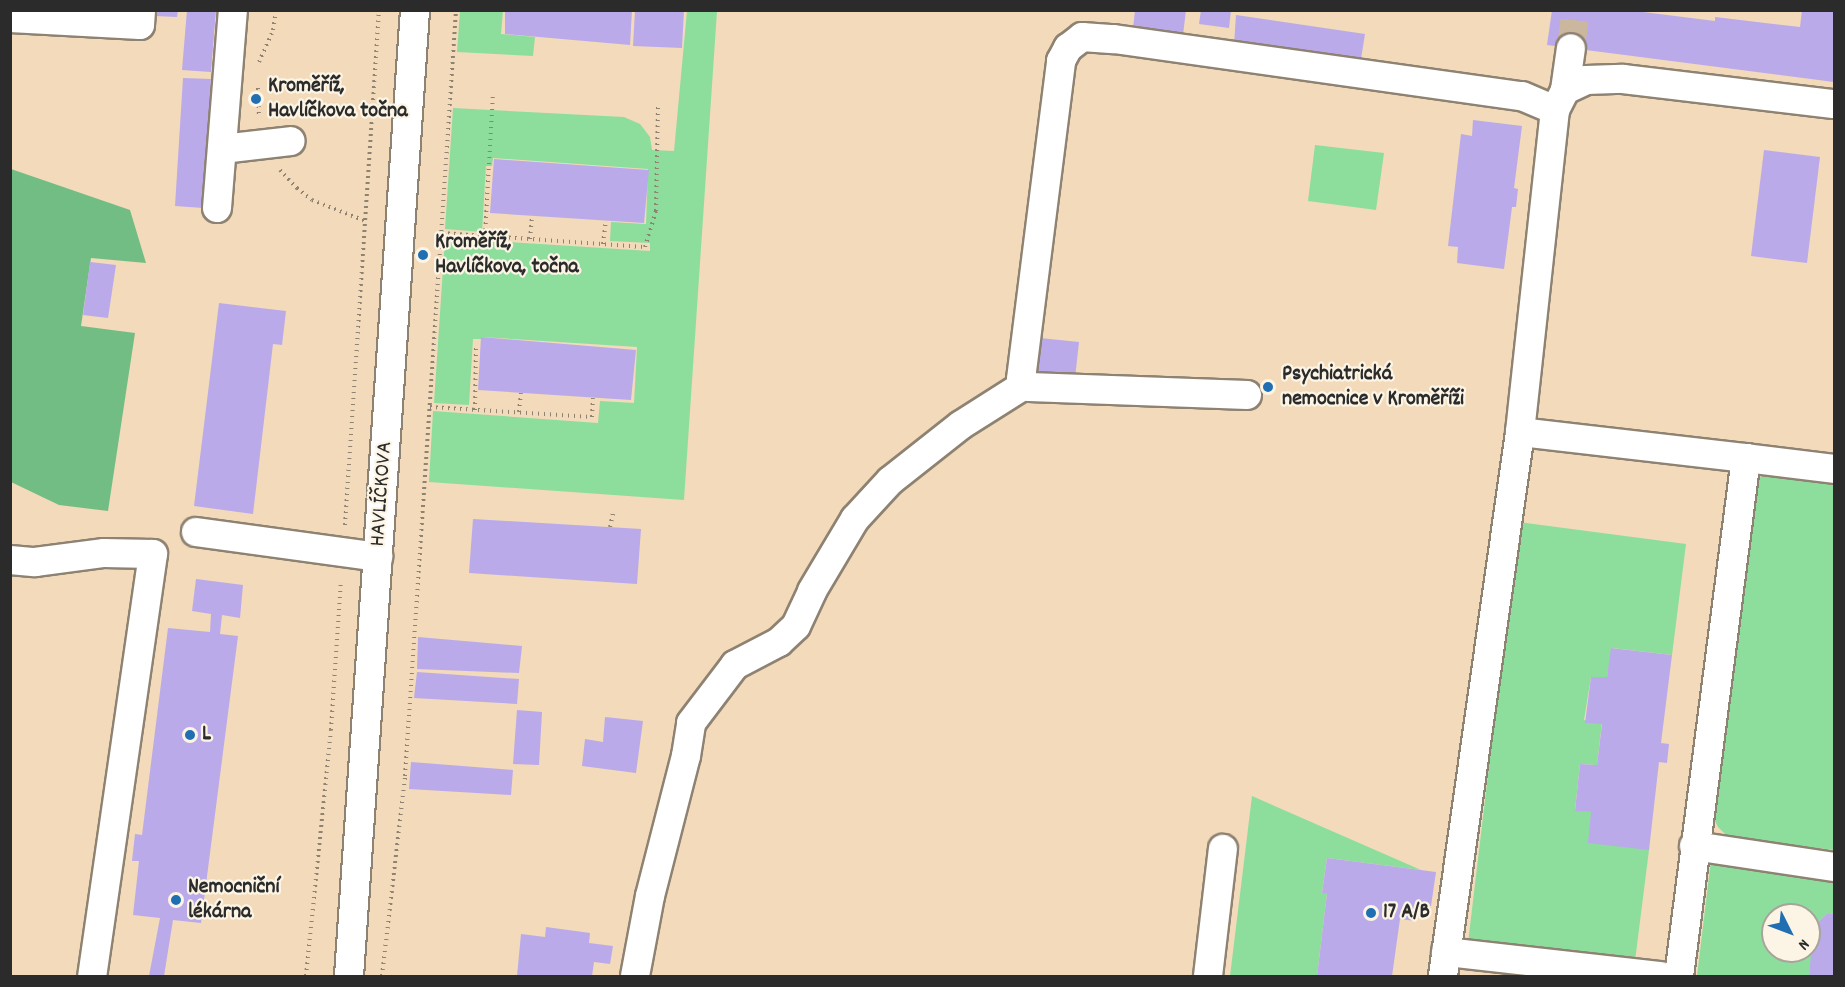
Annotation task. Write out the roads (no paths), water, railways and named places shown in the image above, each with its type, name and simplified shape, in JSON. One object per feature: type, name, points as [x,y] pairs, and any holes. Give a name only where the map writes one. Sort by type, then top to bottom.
[{"type":"street","points":[[10,18],[140,25],[141,10]]},
{"type":"street","points":[[218,208],[233,10]]},
{"type":"street","name":"HAVLÍČKOVA","points":[[349,976],[416,10]]},
{"type":"street","points":[[1247,395],[1029,387],[1024,385],[1021,379],[1061,61],[1068,48],[1082,37],[1114,39],[1560,100],[1586,80],[1623,79],[1834,104]]},
{"type":"street","points":[[1571,48],[1560,100],[1520,432],[1445,964],[1661,976]]},
{"type":"street","points":[[222,149],[291,141]]},
{"type":"street","points":[[637,976],[650,896],[686,756],[691,723],[735,665],[779,642],[796,626],[812,591],[855,519],[890,481],[961,425],[1024,385]]},
{"type":"street","points":[[1520,432],[1834,469]]},
{"type":"street","points":[[1679,976],[1746,458]]},
{"type":"street","points":[[196,532],[378,557]]},
{"type":"street","points":[[10,560],[35,562],[104,553],[153,554],[93,976]]},
{"type":"street","points":[[1695,846],[1834,867]]},
{"type":"street","points":[[1208,976],[1223,849]]},
{"type":"tunnel","points":[[1571,48],[1576,10]]},
{"type":"place","name":"Kroměříž, Havlíčkova točna","points":[[256,99]]},
{"type":"place","name":"Kroměříž, Havlíčkova, točna","points":[[423,255]]},
{"type":"place","name":"Psychiatrická nemocnice v Kroměříži","points":[[1268,387]]},
{"type":"place","name":"L","points":[[190,735]]},
{"type":"place","name":"Nemocniční lékárna","points":[[176,900]]},
{"type":"place","name":"17 A/B","points":[[1371,913]]}]
